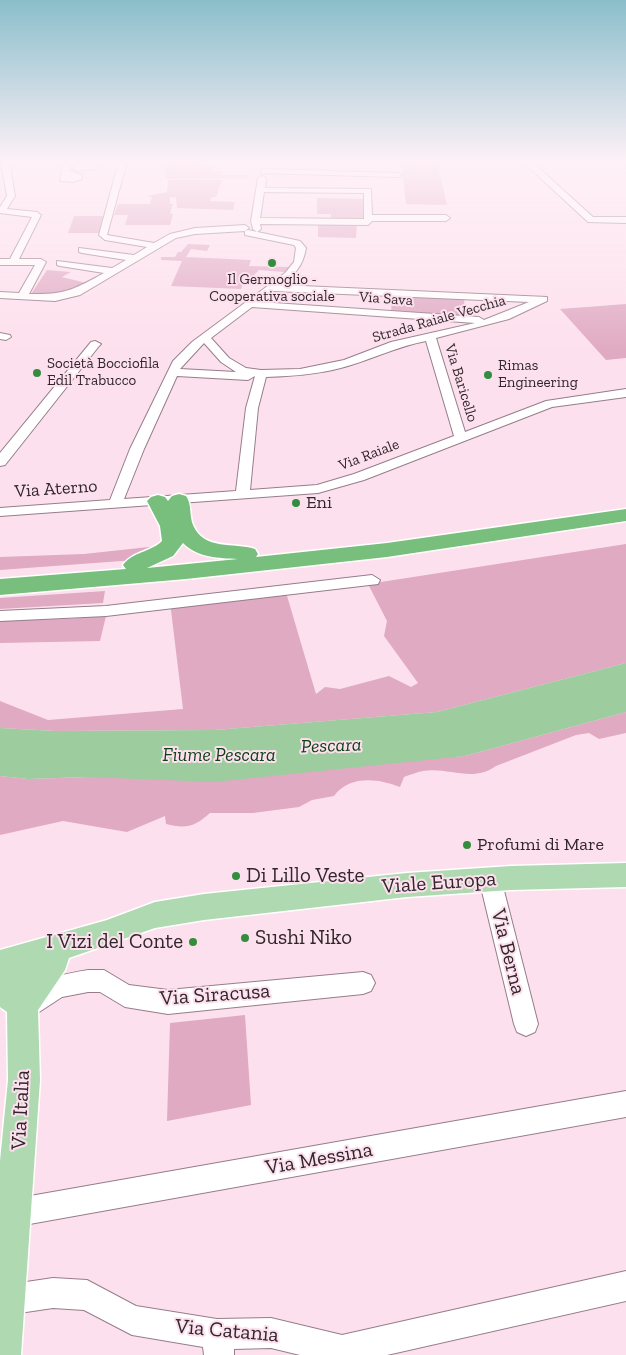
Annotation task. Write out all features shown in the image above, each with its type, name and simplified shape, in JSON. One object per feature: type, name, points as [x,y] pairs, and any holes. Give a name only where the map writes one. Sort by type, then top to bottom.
[{"type":"highway","points":[[168,500],[188,537],[215,551],[238,551],[247,554]]},
{"type":"highway","points":[[135,566],[142,560],[153,558],[164,552],[173,542],[174,537],[168,500]]},
{"type":"highway","points":[[0,577],[389,541],[534,521],[626,505]]},
{"type":"highway","points":[[0,587],[186,572],[387,550],[626,515]]},
{"type":"main road","name":"Viale Europa","points":[[17,980],[107,933],[155,914],[398,886],[490,879],[626,875]]},
{"type":"main road","name":"Via Italia","points":[[1,1355],[6,1300],[10,1141],[24,1080],[17,980]]},
{"type":"street","points":[[0,262],[14,259],[33,224]]},
{"type":"street","points":[[109,224],[106,237],[154,246]]},
{"type":"street","points":[[0,296],[65,297],[154,246],[184,233],[324,224]]},
{"type":"street","points":[[115,504],[137,449],[172,372],[184,354],[271,288],[294,269],[299,262],[301,251],[299,245],[293,241],[270,236],[251,228]]},
{"type":"street","points":[[82,250],[134,258]]},
{"type":"street","points":[[0,255],[14,259],[41,262],[17,296],[0,308]]},
{"type":"street","points":[[60,263],[113,271]]},
{"type":"street","name":"Strada Raiale Vecchia","points":[[172,372],[261,374],[300,372],[347,363],[395,344],[430,337],[505,317],[542,299],[271,288]]},
{"type":"street","name":"Via Sava","points":[[249,304],[492,321]]},
{"type":"street","name":"Via Baricello","points":[[430,337],[461,438]]},
{"type":"street","points":[[203,339],[210,342],[236,372]]},
{"type":"street","points":[[0,462],[95,344]]},
{"type":"street","points":[[243,495],[252,408],[261,374]]},
{"type":"street","name":"Via Raiale","points":[[115,504],[243,495],[332,486],[550,404],[626,393]]},
{"type":"street","name":"Via Aterno","points":[[0,512],[115,504]]},
{"type":"street","points":[[0,616],[106,611],[372,580]]},
{"type":"street","name":"Via Berna","points":[[490,879],[526,1024]]},
{"type":"street","name":"Via Siracusa","points":[[17,980],[47,992],[60,986],[88,981],[104,982],[125,996],[168,1002],[363,983]]},
{"type":"street","name":"Via Messina","points":[[8,1222],[626,1104]]},
{"type":"street","name":"Via Catania","points":[[6,1300],[53,1293],[87,1294],[132,1320],[218,1345],[271,1333],[342,1350],[626,1286]]},
{"type":"shaded area","points":[[71,224],[104,224],[102,233],[68,233]]},
{"type":"shaded area","points":[[125,224],[170,224],[170,225]]},
{"type":"shaded area","points":[[318,224],[357,224],[356,238],[318,237]]},
{"type":"shaded area","points":[[188,244],[210,245],[207,251],[191,249],[186,257],[251,260],[249,266],[290,267],[284,272],[259,270],[248,281],[244,280],[241,289],[171,286],[182,261],[161,260],[161,257],[175,257]]},
{"type":"shaded area","points":[[47,270],[71,272],[62,277],[86,283],[67,293],[31,294]]},
{"type":"shaded area","points":[[392,295],[464,297],[465,318],[391,313]]},
{"type":"shaded area","points":[[626,304],[626,358],[606,360],[560,309]]},
{"type":"shaded area","points":[[626,544],[626,663],[437,712],[215,730],[56,731],[0,728],[0,701],[48,720],[183,709],[170,602],[285,589],[316,694],[325,687],[340,689],[389,676],[411,687],[418,683],[384,636],[387,621],[368,584]]},
{"type":"shaded area","points":[[158,546],[135,560],[0,570],[0,557],[84,554]]},
{"type":"shaded area","points":[[105,591],[103,603],[0,609],[0,598]]},
{"type":"shaded area","points":[[106,616],[100,641],[0,643],[0,620],[68,619]]},
{"type":"shaded area","points":[[626,712],[626,733],[599,739],[589,733],[576,735],[479,773],[423,771],[404,777],[400,787],[373,780],[364,780],[348,784],[334,796],[312,800],[299,807],[253,813],[210,813],[190,826],[166,824],[165,816],[127,832],[63,821],[0,835],[0,776],[28,779],[88,777],[465,756]]},
{"type":"shaded area","points":[[245,1015],[251,1105],[167,1121],[170,1023]]},
{"type":"water","name":"Fiume Pescara","points":[[626,663],[626,712],[465,756],[214,782],[88,777],[28,779],[0,776],[0,728],[56,731],[215,730],[437,712]]},
{"type":"place","name":"Il Germoglio - Cooperativa sociale","points":[[272,263]]},
{"type":"place","name":"Società Bocciofila Edil Trabucco","points":[[37,373]]},
{"type":"place","name":"Rimas Engineering","points":[[488,375]]},
{"type":"place","name":"Eni","points":[[296,503]]},
{"type":"place","name":"Profumi di Mare","points":[[467,845]]},
{"type":"place","name":"Di Lillo Veste","points":[[236,876]]},
{"type":"place","name":"Sushi Niko","points":[[245,938]]},
{"type":"place","name":"I Vizi del Conte","points":[[193,942]]},
{"type":"water label","name":"Pescara","points":[[331,746]]}]
